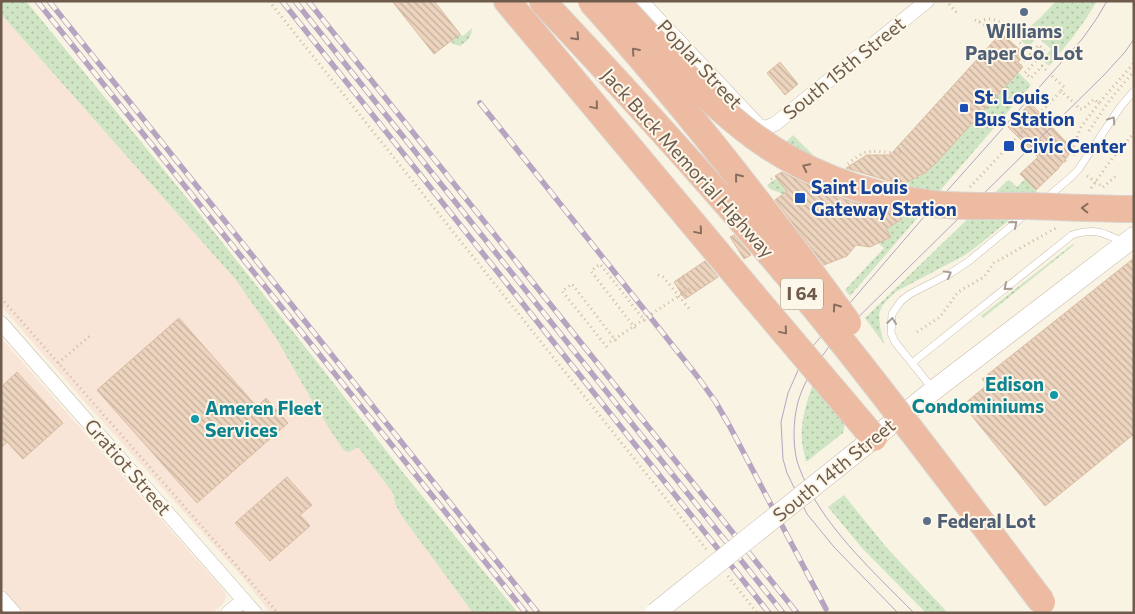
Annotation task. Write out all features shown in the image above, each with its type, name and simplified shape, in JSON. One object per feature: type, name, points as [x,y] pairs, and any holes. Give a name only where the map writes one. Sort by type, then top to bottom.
[{"type":"highway","points":[[507,1],[702,234],[881,432]]},
{"type":"highway","name":"Jack Buck Memorial Highway","points":[[542,1],[680,151],[779,265],[856,359],[1052,613]]},
{"type":"highway","name":"Jack Buck Memorial Highway","points":[[591,1],[686,112],[811,273],[1052,613]]},
{"type":"highway","points":[[616,1],[705,96],[744,129],[791,160],[841,182],[894,197],[935,204],[988,207],[1134,209]]},
{"type":"main road","name":"South 14th Street","points":[[655,613],[934,390],[1129,240]]},
{"type":"street","name":"Poplar Street","points":[[641,1],[759,126]]},
{"type":"street","name":"South 15th Street","points":[[759,126],[764,128],[775,124],[927,1]]},
{"type":"street","name":"Gratiot Street","points":[[1,323],[255,613]]},
{"type":"street","points":[[1,598],[14,613]]},
{"type":"street","points":[[228,613],[244,600]]},
{"type":"lane","points":[[934,390],[895,342],[891,333],[892,314],[901,301],[910,294],[951,273],[969,261],[1070,178],[1078,170],[1121,106],[1134,91]]},
{"type":"lane","points":[[912,363],[1072,235],[1096,231],[1129,240]]},
{"type":"path","points":[[269,1],[709,553]]},
{"type":"path","points":[[950,4],[957,13]]},
{"type":"path","points":[[1003,31],[977,21],[987,18],[999,22],[1012,33],[1030,54]]},
{"type":"path","points":[[1020,65],[1038,44],[1045,51],[1025,73],[1031,78],[1042,66],[1048,72]]},
{"type":"path","points":[[1075,155],[1072,150],[1081,127],[1134,63]]},
{"type":"path","points":[[964,194],[1064,87],[1052,76]]},
{"type":"path","points":[[1061,91],[1073,102]]},
{"type":"path","points":[[1077,106],[1083,109],[1094,99],[1099,103]]},
{"type":"path","points":[[1088,193],[1114,156],[1134,133]]},
{"type":"path","points":[[843,166],[870,151],[899,152],[904,150]]},
{"type":"path","points":[[1065,161],[1069,164]]},
{"type":"path","points":[[1103,187],[1116,176]]},
{"type":"path","points":[[771,179],[776,177]]},
{"type":"path","points":[[917,332],[940,318],[958,292],[984,277],[994,263],[1062,223]]},
{"type":"path","points":[[636,328],[591,271],[600,264],[645,321]]},
{"type":"path","points":[[596,268],[599,272]]},
{"type":"path","points":[[658,275],[663,277],[677,290],[691,311]]},
{"type":"path","points":[[684,276],[679,280],[687,291]]},
{"type":"path","points":[[683,285],[688,281]]},
{"type":"path","points":[[607,347],[562,291],[572,284],[616,341]]},
{"type":"path","points":[[610,342],[692,287]]},
{"type":"path","points":[[1,298],[278,613]]},
{"type":"path","points":[[58,363],[91,335]]},
{"type":"path","points":[[727,576],[757,613]]},
{"type":"shaded area","points":[[1,14],[236,280],[276,338],[318,411],[350,452],[358,446],[393,493],[395,503],[401,515],[473,613],[271,613],[238,572],[1,306]]},
{"type":"shaded area","points":[[1,338],[225,592],[226,596],[222,605],[212,613],[24,613],[1,586]]},
{"type":"green space","points":[[1,1],[26,1],[195,208],[405,475],[518,613],[473,613],[401,515],[395,503],[393,493],[358,447],[350,452],[342,448],[318,411],[276,338],[236,280],[1,14]]},
{"type":"green space","points":[[1056,1],[1097,1],[1074,35],[1049,66],[1042,60],[1051,49],[1037,37],[1028,47],[1018,37]]},
{"type":"green space","points":[[472,28],[470,37],[465,42],[460,46],[453,44],[451,41],[460,34],[463,36]]},
{"type":"green space","points":[[1018,72],[1031,85],[937,194],[897,188],[920,176],[932,167]]},
{"type":"green space","points":[[793,135],[813,155],[809,157],[785,143]]},
{"type":"green space","points":[[777,178],[791,191],[783,194],[770,189],[767,185]]},
{"type":"green space","points":[[1025,179],[1040,195],[965,255],[897,291],[882,306],[879,314],[884,344],[865,318],[1007,181],[1009,180],[1017,187]]},
{"type":"green space","points":[[894,204],[925,209],[850,296],[845,290],[884,248],[878,243],[891,237],[886,229],[902,219]]},
{"type":"green space","points":[[1073,244],[983,318],[981,316]]},
{"type":"green space","points":[[814,382],[845,422],[843,433],[806,462],[802,442],[802,427]]},
{"type":"green space","points":[[844,495],[886,547],[948,613],[926,613],[862,548],[828,507]]},
{"type":"building","points":[[392,1],[434,1],[460,34],[434,54]]},
{"type":"building","points":[[1001,33],[1025,54],[1018,62],[1023,67],[926,172],[904,184],[846,168],[867,155],[890,155]]},
{"type":"building","points":[[780,62],[798,84],[785,95],[767,73]]},
{"type":"building","points":[[1030,103],[1072,148],[1057,170],[1036,190],[1020,174],[1038,157],[1008,127]]},
{"type":"building","points":[[782,172],[827,193],[899,214],[902,219],[886,229],[891,237],[870,247],[856,245],[847,256],[824,265],[775,200],[787,191],[775,176]]},
{"type":"building","points":[[734,235],[751,255],[744,259],[730,237]]},
{"type":"building","name":"Edison Condominiums","points":[[1134,258],[1134,434],[1045,506],[963,405],[987,385],[982,379]]},
{"type":"building","points":[[705,261],[718,277],[685,299],[674,282]]},
{"type":"building","name":"Ameren Fleet Services","points":[[179,318],[257,407],[266,398],[288,423],[197,503],[97,390]]},
{"type":"building","points":[[17,372],[63,423],[23,459],[7,442],[1,448],[1,387]]},
{"type":"building","points":[[287,477],[312,505],[300,515],[310,526],[270,561],[235,523]]},
{"type":"tram line","points":[[898,613],[834,547],[807,514],[787,473],[783,459],[781,422],[788,393],[799,368],[812,347],[923,218],[1083,38],[1107,1]]},
{"type":"tram line","points":[[914,613],[849,545],[820,508],[808,488],[797,461],[795,447],[795,417],[801,393],[814,367],[831,344],[1104,75],[1134,39]]},
{"type":"railway","points":[[37,1],[526,613]]},
{"type":"railway","points":[[49,1],[538,613]]},
{"type":"railway","points":[[282,1],[769,613]]},
{"type":"railway","points":[[295,1],[783,613]]},
{"type":"railway","points":[[308,1],[797,613]]},
{"type":"railway","points":[[480,103],[715,401],[826,609]]},
{"type":"place","name":"Williams Paper Co. Lot","points":[[1024,12]]},
{"type":"place","name":"St. Louis Bus Station","points":[[964,108]]},
{"type":"place","name":"Civic Center","points":[[1009,146]]},
{"type":"place","name":"Saint Louis Gateway Station","points":[[800,198]]},
{"type":"place","name":"Edison Condominiums","points":[[1054,395]]},
{"type":"place","name":"Ameren Fleet Services","points":[[195,419]]},
{"type":"place","name":"Federal Lot","points":[[927,521]]}]
